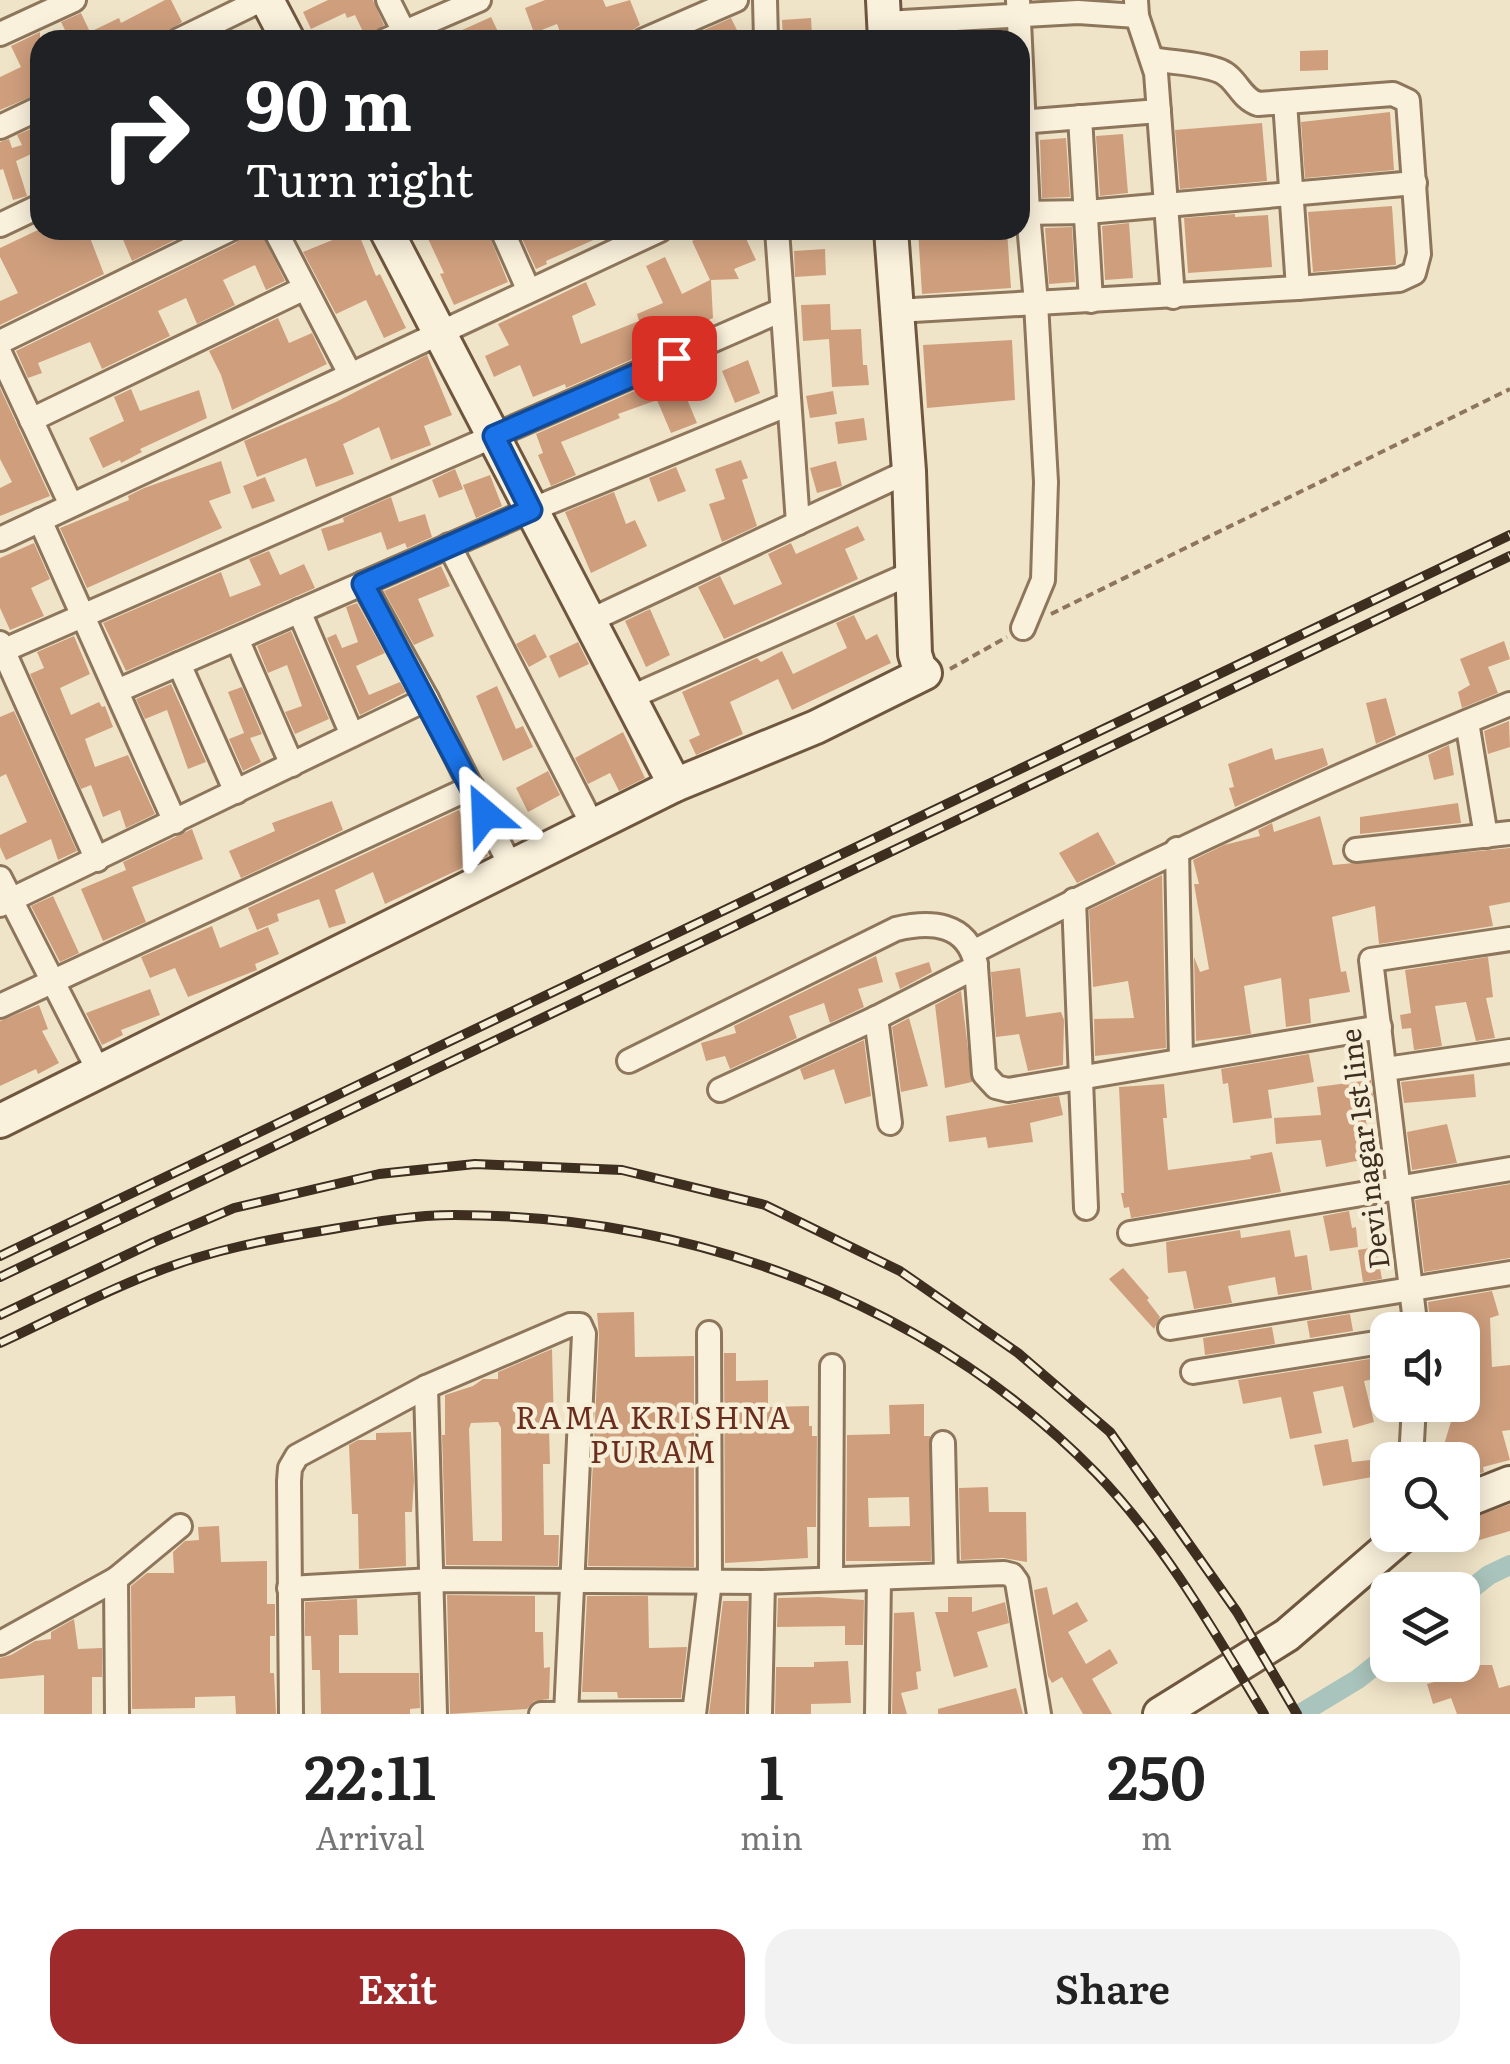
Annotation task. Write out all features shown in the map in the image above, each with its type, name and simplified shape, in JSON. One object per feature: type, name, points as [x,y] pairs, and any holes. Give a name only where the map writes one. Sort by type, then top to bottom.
[{"type":"street","points":[[200,30],[264,0],[282,30]]},
{"type":"street","points":[[388,0],[403,30]]},
{"type":"street","points":[[416,30],[479,0]]},
{"type":"street","points":[[667,30],[736,0]]},
{"type":"street","points":[[765,0],[766,30]]},
{"type":"street","points":[[0,34],[60,3]]},
{"type":"street","points":[[884,21],[1019,7],[1136,8],[1153,60],[1173,296]]},
{"type":"street","points":[[896,311],[1298,288],[1399,280],[1414,273],[1419,254],[1411,109],[1402,96],[1258,104],[1219,71],[1153,60]]},
{"type":"street","points":[[1285,102],[1298,288]]},
{"type":"street","points":[[1030,121],[1159,111]]},
{"type":"street","points":[[0,128],[30,113]]},
{"type":"street","points":[[1080,117],[1091,301]]},
{"type":"street","points":[[1030,213],[1087,212],[1415,183]]},
{"type":"street","points":[[0,225],[30,211]]},
{"type":"street","points":[[0,342],[209,240]]},
{"type":"street","points":[[280,240],[350,374]]},
{"type":"street","points":[[391,240],[674,786]]},
{"type":"street","points":[[506,240],[528,290]]},
{"type":"street","points":[[0,539],[638,240]]},
{"type":"street","points":[[778,240],[798,523]]},
{"type":"street","points":[[0,1121],[674,786],[816,727],[926,674],[915,654],[914,572],[892,240]]},
{"type":"street","points":[[1023,628],[1039,595],[1044,564],[1046,482],[1036,303],[1028,240]]},
{"type":"street","points":[[31,420],[305,288]]},
{"type":"street","points":[[97,860],[1,649],[782,310]]},
{"type":"street","points":[[0,354],[71,505]]},
{"type":"street","points":[[117,691],[531,510],[789,404]]},
{"type":"street","points":[[590,621],[908,470]]},
{"type":"street","points":[[40,520],[175,822]]},
{"type":"street","points":[[449,546],[593,826]]},
{"type":"street","points":[[629,698],[914,572]]},
{"type":"street","points":[[363,584],[427,699],[511,867]]},
{"type":"street","points":[[299,612],[352,736]]},
{"type":"street","points":[[237,639],[292,765]]},
{"type":"street","points":[[179,664],[236,792]]},
{"type":"street","points":[[5,902],[427,699]]},
{"type":"street","points":[[720,1090],[876,1018],[1074,900],[1177,849],[1510,704]]},
{"type":"street","points":[[1467,722],[1486,836]]},
{"type":"street","points":[[0,1006],[472,787]]},
{"type":"street","points":[[1356,850],[1510,834]]},
{"type":"street","points":[[1177,849],[1181,1060]]},
{"type":"street","points":[[0,878],[5,902],[99,1072]]},
{"type":"street","points":[[1074,900],[1086,1208]]},
{"type":"street","points":[[628,1062],[896,929],[923,922],[958,932],[975,960],[984,1074],[990,1083],[1008,1090],[1380,1026]]},
{"type":"street","name":"Devi nagar 1st line","points":[[1413,1312],[1371,960],[1510,939]]},
{"type":"street","points":[[876,1018],[890,1123]]},
{"type":"street","points":[[1386,1068],[1510,1050]]},
{"type":"street","points":[[1130,1234],[1510,1169]]},
{"type":"street","points":[[1170,1328],[1510,1272]]},
{"type":"street","points":[[291,1714],[290,1468],[297,1456],[426,1388],[570,1325],[580,1325],[584,1334],[566,1714]]},
{"type":"street","points":[[541,1714],[694,1714],[710,1581],[710,1332]]},
{"type":"street","points":[[1193,1372],[1370,1344]]},
{"type":"street","points":[[831,1579],[832,1366]]},
{"type":"street","points":[[426,1388],[435,1714]]},
{"type":"street","points":[[943,1443],[946,1574]]},
{"type":"street","points":[[1480,1495],[1510,1484]]},
{"type":"street","points":[[0,1643],[116,1580],[180,1526]]},
{"type":"street","points":[[1160,1714],[1287,1635],[1383,1552]]},
{"type":"street","points":[[289,1588],[432,1580],[764,1582],[1004,1572],[1017,1582],[1039,1714]]},
{"type":"street","points":[[877,1714],[879,1578]]},
{"type":"street","points":[[116,1580],[118,1714]]},
{"type":"street","points":[[760,1714],[764,1582]]},
{"type":"path","points":[[926,674],[948,670],[1023,628],[1510,389]]},
{"type":"building","points":[[165,0],[171,0],[182,22],[170,30],[94,30],[119,18],[121,23]]},
{"type":"building","points":[[328,0],[373,0],[384,25],[377,30],[362,30],[355,15],[347,18],[345,13],[311,29],[303,12]]},
{"type":"building","points":[[545,0],[603,0],[606,7],[630,0],[640,25],[633,30],[559,30],[557,24],[533,30],[525,8]]},
{"type":"building","points":[[81,13],[89,30],[65,30],[61,22]]},
{"type":"building","points":[[491,17],[497,30],[462,30]]},
{"type":"building","points":[[731,18],[737,30],[704,30]]},
{"type":"building","points":[[811,18],[812,30],[783,30],[782,20]]},
{"type":"building","points":[[30,37],[30,97],[0,110],[0,77],[21,67],[11,46]]},
{"type":"building","points":[[1328,50],[1328,70],[1300,71],[1300,51]]},
{"type":"building","points":[[1390,112],[1394,170],[1305,178],[1301,122]]},
{"type":"building","points":[[1262,123],[1267,181],[1180,189],[1175,130]]},
{"type":"building","points":[[30,129],[30,155],[16,161],[27,196],[13,200],[3,169],[0,170],[0,142],[9,139],[12,148],[22,145],[17,135]]},
{"type":"building","points":[[1123,134],[1128,193],[1100,196],[1096,136]]},
{"type":"building","points":[[1066,138],[1070,197],[1042,198],[1040,140]]},
{"type":"building","points":[[1392,206],[1396,265],[1313,272],[1308,212]]},
{"type":"building","points":[[1268,215],[1272,267],[1188,273],[1184,218]]},
{"type":"building","points":[[1129,223],[1133,278],[1105,280],[1102,226]]},
{"type":"building","points":[[1072,227],[1075,282],[1049,284],[1045,228]]},
{"type":"building","points":[[30,234],[30,240],[91,240],[104,274],[0,325],[0,301],[18,293],[0,257],[0,248]]},
{"type":"building","points":[[123,240],[175,240],[132,261]]},
{"type":"building","points":[[265,240],[285,281],[266,290],[255,265],[223,280],[235,305],[197,324],[186,298],[158,311],[170,336],[102,369],[90,342],[38,363],[42,373],[28,378],[16,351],[236,243]]},
{"type":"building","points":[[332,240],[361,240],[376,276],[380,274],[406,328],[384,338],[366,300],[336,314],[303,252]]},
{"type":"building","points":[[429,240],[491,240],[508,282],[454,305],[440,274],[444,273]]},
{"type":"building","points":[[523,240],[593,240],[546,261],[536,269]]},
{"type":"building","points":[[747,240],[756,260],[734,269],[739,279],[711,280],[713,318],[645,349],[646,353],[566,388],[565,384],[533,397],[520,365],[494,377],[485,356],[509,345],[498,324],[586,282],[596,305],[572,316],[581,344],[639,321],[637,314],[663,303],[646,266],[665,257],[682,294],[710,280],[692,241]]},
{"type":"building","points":[[919,240],[1008,240],[1011,288],[922,294]]},
{"type":"building","points":[[825,249],[826,275],[795,277],[794,251]]},
{"type":"building","points":[[830,304],[831,330],[861,329],[863,365],[867,365],[869,385],[832,387],[829,339],[803,341],[801,305]]},
{"type":"building","points":[[278,318],[289,343],[312,333],[327,364],[232,410],[209,351]]},
{"type":"building","points":[[1012,340],[1015,400],[927,408],[923,345]]},
{"type":"building","points":[[427,355],[452,415],[424,426],[431,445],[391,460],[379,427],[343,444],[354,474],[316,487],[306,458],[257,477],[244,441],[336,402]]},
{"type":"building","points":[[748,360],[760,393],[735,403],[722,371]]},
{"type":"building","points":[[671,375],[679,394],[684,392],[697,423],[671,433],[657,400],[618,414],[620,418],[561,442],[576,475],[551,486],[538,455],[543,453],[536,434]]},
{"type":"building","points":[[0,388],[50,496],[0,516],[0,488],[12,482],[0,459]]},
{"type":"building","points":[[131,389],[140,411],[199,390],[207,418],[140,449],[142,452],[121,463],[120,460],[103,468],[89,438],[124,421],[114,397]]},
{"type":"building","points":[[833,391],[837,414],[810,418],[806,396]]},
{"type":"building","points":[[864,418],[867,440],[838,444],[835,422]]},
{"type":"building","points":[[741,460],[748,478],[742,480],[757,526],[722,542],[709,504],[725,499],[715,469]]},
{"type":"building","points":[[221,461],[231,493],[209,501],[222,528],[87,588],[60,528],[129,500],[128,496],[144,488]]},
{"type":"building","points":[[836,461],[842,486],[817,493],[810,468]]},
{"type":"building","points":[[676,467],[686,491],[658,502],[649,478]]},
{"type":"building","points":[[455,469],[463,489],[439,498],[432,480]]},
{"type":"building","points":[[490,475],[502,506],[476,518],[463,485]]},
{"type":"building","points":[[265,477],[275,501],[252,509],[243,486]]},
{"type":"building","points":[[614,492],[626,524],[635,520],[647,546],[591,573],[565,512]]},
{"type":"building","points":[[391,497],[399,522],[425,514],[432,537],[407,548],[405,543],[387,550],[381,532],[328,551],[321,529],[344,522],[343,518]]},
{"type":"building","points":[[858,526],[865,540],[845,549],[858,579],[724,639],[698,587],[720,576],[734,605],[782,584],[768,554],[791,543],[796,554]]},
{"type":"building","points":[[34,543],[50,579],[31,588],[44,616],[10,630],[0,608],[0,558]]},
{"type":"building","points":[[269,551],[280,575],[304,564],[315,588],[126,671],[103,623],[221,572],[230,597],[261,585],[249,559]]},
{"type":"building","points":[[441,566],[450,586],[418,599],[434,636],[414,645],[384,591]]},
{"type":"building","points":[[357,603],[385,653],[356,666],[369,695],[400,682],[406,692],[360,715],[327,638],[336,634],[342,648],[358,642],[346,607]]},
{"type":"building","points":[[650,609],[670,655],[646,667],[625,621]]},
{"type":"building","points":[[854,615],[866,640],[877,634],[891,663],[792,710],[778,679],[730,702],[743,734],[696,755],[689,740],[700,735],[682,692],[757,658],[761,662],[782,651],[793,674],[847,648],[836,623]]},
{"type":"building","points":[[291,631],[329,719],[295,734],[285,712],[302,706],[287,665],[268,673],[257,646]]},
{"type":"building","points":[[535,634],[547,657],[529,667],[516,644]]},
{"type":"building","points":[[74,636],[90,674],[60,688],[71,715],[99,702],[105,706],[113,727],[85,739],[95,767],[128,755],[155,814],[126,828],[120,810],[103,817],[91,785],[81,789],[30,674],[44,668],[37,652]]},
{"type":"building","points":[[1504,641],[1510,659],[1488,667],[1498,693],[1462,708],[1458,692],[1470,685],[1460,659]]},
{"type":"building","points":[[578,642],[589,664],[559,678],[549,656]]},
{"type":"building","points":[[171,684],[206,762],[188,769],[167,710],[145,719],[136,699]]},
{"type":"building","points":[[497,686],[516,729],[523,726],[533,747],[503,761],[476,696]]},
{"type":"building","points":[[242,687],[262,734],[250,738],[261,762],[243,771],[229,739],[244,733],[228,692]]},
{"type":"building","points":[[1386,698],[1396,735],[1376,744],[1366,703]]},
{"type":"building","points":[[14,711],[77,851],[58,860],[51,839],[6,860],[0,847],[0,835],[27,822],[6,774],[0,777],[0,717]]},
{"type":"building","points":[[1509,721],[1510,747],[1488,754],[1484,731]]},
{"type":"building","points":[[623,732],[645,778],[619,791],[610,773],[588,784],[575,758]]},
{"type":"building","points":[[1449,745],[1454,775],[1434,780],[1428,755]]},
{"type":"building","points":[[1272,748],[1275,760],[1323,748],[1328,765],[1235,807],[1228,764]]},
{"type":"building","points":[[548,771],[560,795],[528,812],[516,788]]},
{"type":"building","points":[[332,801],[343,830],[241,878],[229,851],[275,831],[272,823]]},
{"type":"building","points":[[1458,803],[1461,823],[1360,834],[1360,817]]},
{"type":"building","points":[[459,810],[469,834],[476,831],[488,856],[385,904],[373,872],[335,890],[346,923],[329,928],[319,899],[277,914],[279,921],[257,930],[248,908]]},
{"type":"building","points":[[1320,816],[1333,865],[1510,848],[1510,902],[1489,906],[1493,926],[1379,944],[1375,906],[1332,917],[1341,972],[1346,971],[1350,992],[1309,999],[1311,1023],[1286,1027],[1281,978],[1244,986],[1251,1034],[1196,1041],[1194,957],[1200,972],[1209,969],[1193,860],[1224,845],[1260,836],[1258,830],[1272,823],[1274,832]]},
{"type":"building","points":[[192,829],[203,859],[132,887],[146,922],[103,941],[81,889],[126,870],[123,862]]},
{"type":"building","points":[[1098,832],[1116,864],[1077,883],[1059,853]]},
{"type":"building","points":[[1162,875],[1166,1048],[1095,1056],[1094,1019],[1134,1018],[1128,981],[1093,987],[1089,910]]},
{"type":"building","points":[[53,896],[79,953],[60,962],[31,906]]},
{"type":"building","points":[[212,926],[220,948],[268,927],[279,954],[255,964],[257,970],[188,997],[175,968],[150,978],[141,957]]},
{"type":"building","points":[[876,956],[883,982],[858,989],[864,1007],[830,1023],[824,1003],[789,1016],[797,1038],[730,1069],[725,1056],[706,1061],[701,1043],[736,1033],[734,1026]]},
{"type":"building","points":[[1488,957],[1493,997],[1486,998],[1495,1038],[1476,1041],[1466,1002],[1435,1006],[1442,1046],[1414,1050],[1411,1028],[1402,1029],[1400,1015],[1411,1013],[1405,970]]},
{"type":"building","points":[[929,962],[932,972],[900,989],[895,973]]},
{"type":"building","points":[[1020,968],[1026,1017],[1061,1012],[1063,1065],[1028,1071],[1019,1034],[996,1037],[991,972]]},
{"type":"building","points":[[150,989],[160,1015],[121,1030],[123,1035],[102,1045],[86,1013]]},
{"type":"building","points":[[961,991],[972,1082],[945,1088],[935,1005]]},
{"type":"building","points":[[39,1005],[48,1029],[42,1031],[59,1063],[0,1086],[0,1021]]},
{"type":"building","points":[[909,1018],[928,1086],[901,1092],[892,1027]]},
{"type":"building","points":[[864,1040],[871,1096],[845,1104],[834,1069],[804,1080],[800,1069]]},
{"type":"building","points":[[1309,1054],[1314,1082],[1268,1090],[1272,1118],[1233,1123],[1228,1083],[1223,1084],[1221,1069]]},
{"type":"building","points":[[1474,1074],[1476,1097],[1404,1103],[1401,1082]]},
{"type":"building","points":[[1371,1080],[1374,1106],[1364,1109],[1372,1158],[1326,1167],[1321,1140],[1276,1144],[1274,1118],[1321,1115],[1317,1087]]},
{"type":"building","points":[[1164,1084],[1168,1170],[1251,1159],[1250,1156],[1272,1152],[1281,1192],[1131,1218],[1121,1193],[1119,1087]]},
{"type":"building","points":[[1059,1096],[1063,1115],[1030,1123],[1033,1142],[988,1148],[986,1137],[949,1142],[946,1116]]},
{"type":"building","points":[[1447,1124],[1457,1163],[1412,1170],[1407,1132]]},
{"type":"building","points":[[1510,1184],[1510,1258],[1424,1272],[1415,1200]]},
{"type":"building","points":[[1349,1211],[1358,1247],[1330,1251],[1323,1216]]},
{"type":"building","points":[[1240,1230],[1241,1238],[1290,1230],[1295,1257],[1307,1255],[1312,1290],[1278,1295],[1275,1277],[1228,1286],[1232,1303],[1194,1309],[1186,1271],[1168,1273],[1166,1242]]},
{"type":"building","points":[[1376,1247],[1382,1279],[1363,1282],[1358,1250]]},
{"type":"building","points":[[1123,1268],[1160,1317],[1154,1329],[1109,1279]]},
{"type":"building","points":[[1492,1291],[1499,1315],[1490,1318],[1492,1367],[1510,1365],[1510,1430],[1502,1431],[1510,1460],[1483,1467],[1484,1472],[1480,1473],[1480,1442],[1445,1442],[1451,1422],[1480,1422],[1480,1312],[1429,1312],[1428,1302]]},
{"type":"building","points":[[634,1312],[635,1357],[694,1356],[694,1567],[588,1566],[597,1313]]},
{"type":"building","points":[[1350,1314],[1353,1331],[1310,1338],[1307,1321]]},
{"type":"building","points":[[1272,1327],[1275,1344],[1205,1355],[1203,1338]]},
{"type":"building","points":[[552,1349],[554,1427],[549,1427],[550,1464],[543,1464],[544,1535],[559,1535],[558,1566],[446,1565],[442,1435],[445,1395],[483,1379],[498,1379],[498,1372]],"holes":[[[498,1422],[502,1541],[473,1541],[469,1429],[471,1423]]]},
{"type":"building","points":[[724,1353],[736,1353],[736,1381],[768,1380],[768,1407],[809,1406],[809,1426],[812,1436],[817,1436],[816,1527],[807,1527],[808,1558],[725,1563]]},
{"type":"building","points":[[1370,1359],[1370,1380],[1364,1381],[1370,1422],[1374,1422],[1353,1428],[1343,1386],[1313,1392],[1322,1433],[1290,1439],[1281,1397],[1243,1404],[1238,1380]]},
{"type":"building","points":[[924,1404],[924,1436],[930,1436],[931,1561],[846,1561],[847,1435],[890,1434],[889,1405]],"holes":[[[909,1497],[910,1526],[869,1527],[868,1498]]]},
{"type":"building","points":[[411,1432],[414,1480],[412,1512],[405,1512],[406,1566],[359,1569],[358,1514],[352,1514],[349,1445],[358,1440],[376,1440],[376,1433]]},
{"type":"building","points":[[1348,1439],[1352,1462],[1370,1460],[1370,1477],[1323,1486],[1314,1445]]},
{"type":"building","points":[[988,1487],[989,1512],[1026,1512],[1027,1562],[1003,1558],[961,1560],[959,1488]]},
{"type":"building","points":[[1510,1504],[1510,1531],[1480,1540],[1480,1515]]},
{"type":"building","points":[[219,1526],[221,1562],[267,1561],[267,1604],[275,1604],[270,1673],[274,1673],[276,1714],[236,1714],[235,1696],[195,1697],[195,1708],[132,1709],[131,1586],[147,1573],[174,1573],[173,1552],[185,1541],[199,1540],[198,1527]]},
{"type":"building","points":[[1047,1587],[1053,1615],[1077,1602],[1088,1621],[1068,1632],[1086,1664],[1110,1649],[1118,1663],[1092,1679],[1112,1714],[1083,1714],[1062,1677],[1052,1683],[1048,1676],[1034,1590]]},
{"type":"building","points":[[447,1595],[535,1596],[535,1632],[543,1632],[544,1668],[550,1667],[549,1699],[534,1701],[527,1709],[450,1714]]},
{"type":"building","points":[[587,1596],[648,1596],[649,1648],[687,1647],[681,1698],[618,1698],[617,1692],[582,1692]]},
{"type":"building","points":[[948,1597],[972,1597],[972,1612],[1005,1602],[1009,1623],[977,1632],[988,1667],[954,1677],[935,1612],[948,1612]]},
{"type":"building","points":[[778,1598],[864,1600],[863,1645],[845,1645],[845,1626],[777,1627]]},
{"type":"building","points":[[357,1599],[358,1635],[339,1635],[339,1673],[419,1673],[420,1708],[410,1709],[410,1714],[321,1714],[320,1670],[312,1670],[311,1636],[305,1636],[305,1602]]},
{"type":"building","points":[[723,1601],[748,1601],[745,1714],[709,1714]]},
{"type":"building","points":[[914,1612],[921,1671],[916,1672],[918,1689],[901,1693],[907,1714],[892,1714],[894,1613]]},
{"type":"building","points":[[74,1619],[78,1649],[102,1648],[102,1677],[92,1677],[92,1714],[44,1714],[44,1675],[0,1679],[0,1658],[35,1641],[51,1639],[51,1632]]},
{"type":"building","points":[[848,1661],[851,1703],[811,1704],[811,1714],[775,1714],[776,1667],[814,1667],[814,1662]]},
{"type":"building","points":[[1480,1665],[1492,1665],[1499,1688],[1510,1685],[1510,1714],[1457,1714],[1451,1698],[1433,1704],[1427,1684],[1480,1682]]},
{"type":"building","points":[[1016,1688],[1023,1714],[938,1714],[938,1709]]},
{"type":"waterway","points":[[1480,1582],[1510,1565]]},
{"type":"waterway","points":[[1300,1714],[1370,1669]]},
{"type":"railway","points":[[0,1256],[1510,535]]},
{"type":"railway","points":[[0,1277],[1510,556]]},
{"type":"railway","points":[[0,1315],[234,1208],[379,1174],[475,1164],[622,1170],[765,1205],[900,1271],[1018,1353],[1110,1432],[1237,1612],[1297,1714]]},
{"type":"railway","points":[[0,1343],[118,1287],[199,1257],[263,1241],[390,1220],[454,1215],[543,1219],[631,1231],[717,1252],[801,1280],[882,1316],[958,1361],[1030,1413],[1096,1473],[1144,1529],[1187,1589],[1264,1714]]},
{"type":"district","name":"RAMA KRISHNA PURAM","points":[[654,1433]]},
{"type":"route","points":[[485,814],[363,584],[531,510],[494,436],[674,358]]}]
